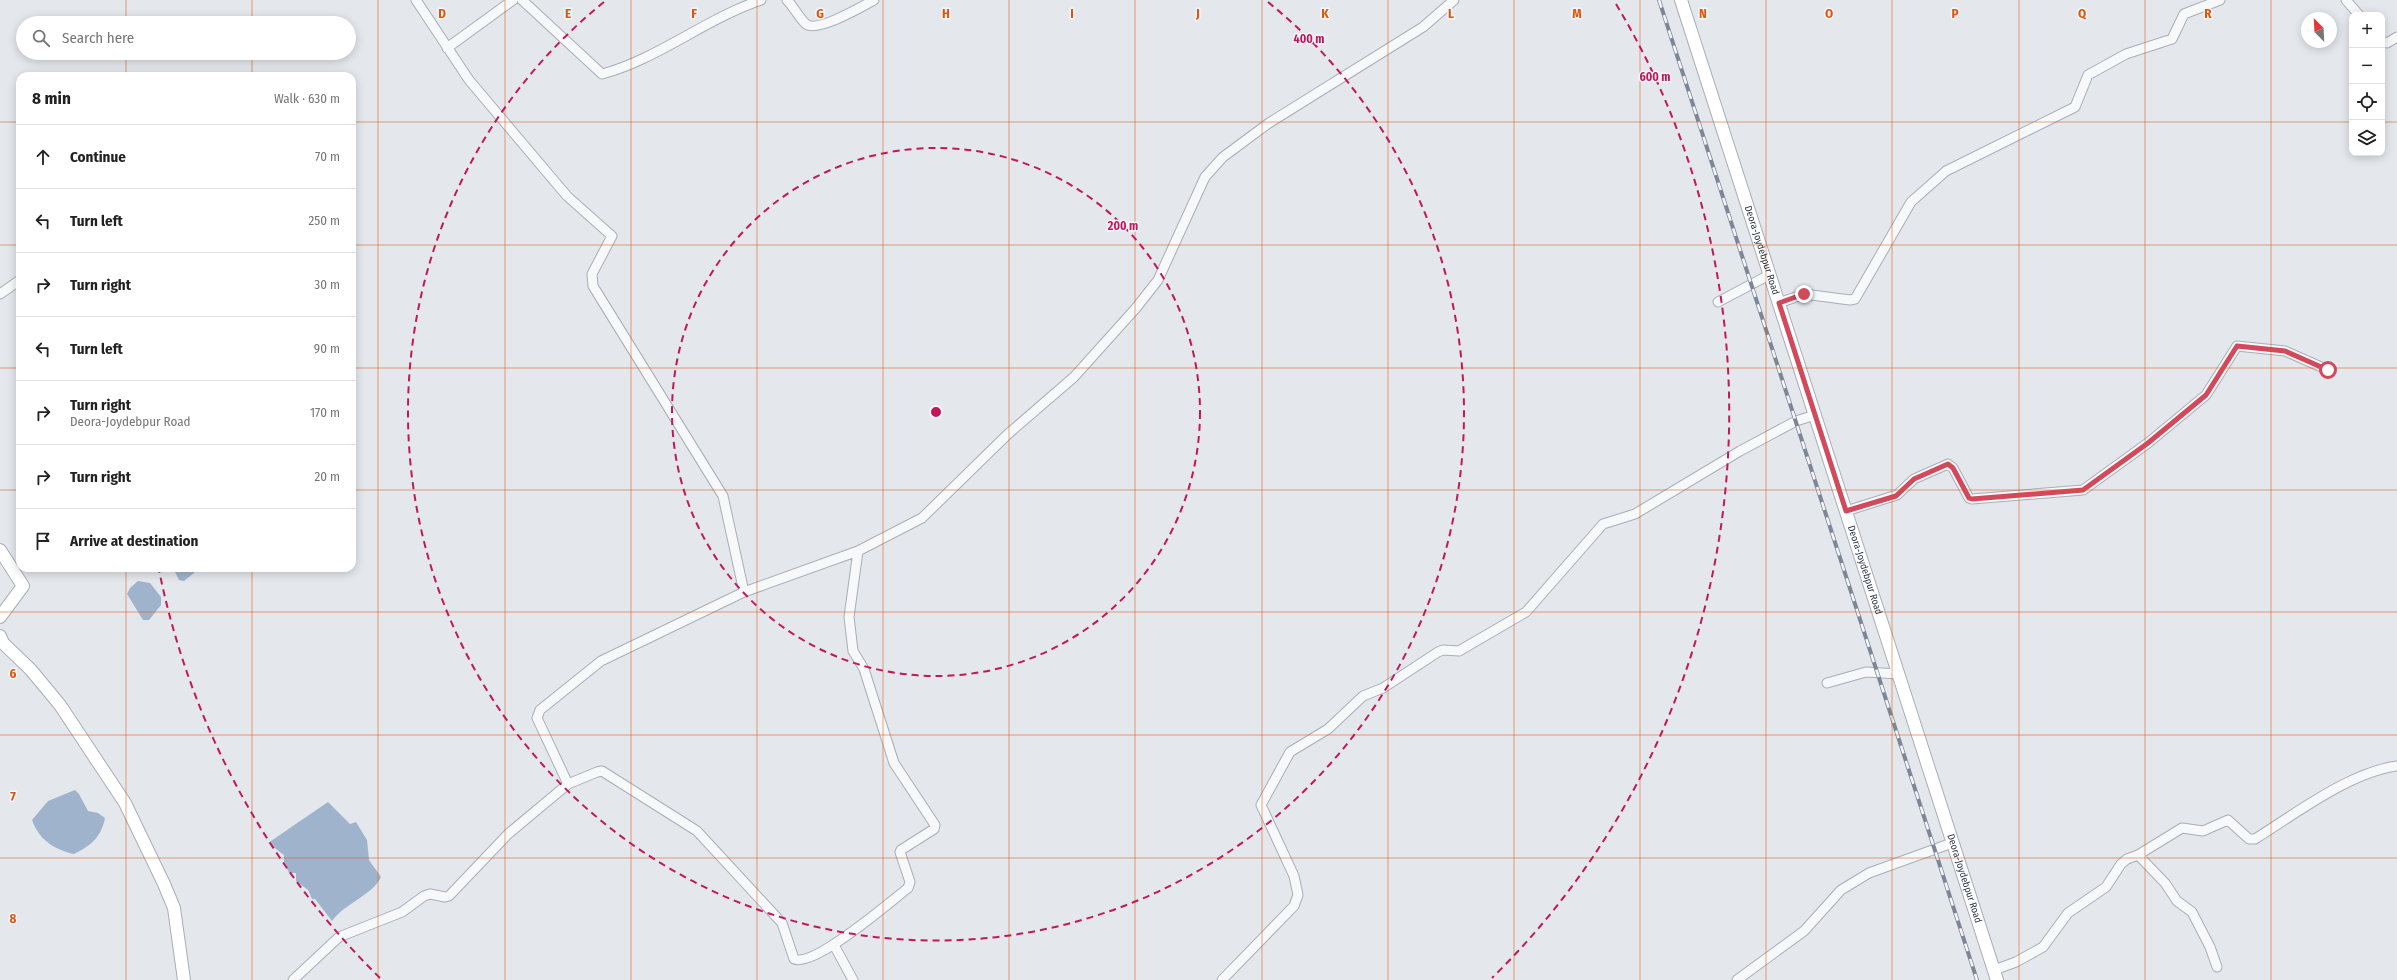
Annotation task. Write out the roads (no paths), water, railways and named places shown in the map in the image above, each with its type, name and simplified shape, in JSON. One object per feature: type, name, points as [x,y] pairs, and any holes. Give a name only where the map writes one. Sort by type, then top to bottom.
[{"type":"street","points":[[416,0],[469,80],[567,196],[612,236],[592,274],[593,286],[723,496],[744,592]]},
{"type":"street","points":[[448,48],[513,0]]},
{"type":"street","points":[[522,0],[602,74],[623,68],[732,11],[761,0]]},
{"type":"street","points":[[787,0],[806,24],[815,27],[843,17],[874,0]]},
{"type":"street","points":[[568,784],[538,718],[540,710],[601,661],[744,592],[858,551],[922,518],[1008,434],[1074,377],[1136,308],[1158,280],[1205,177],[1223,157],[1269,123],[1422,27],[1454,0]]},
{"type":"street","name":"Deora-Joydebpur Road","points":[[1681,0],[1952,843],[1996,975]]},
{"type":"street","points":[[1779,303],[1804,294],[1850,300],[1855,299],[1911,202],[1946,171],[2075,107],[2088,75],[2126,54],[2172,39],[2184,14],[2220,0]]},
{"type":"street","points":[[2346,0],[2356,12]]},
{"type":"street","points":[[2385,42],[2387,43],[2397,37]]},
{"type":"street","points":[[1718,302],[1770,275]]},
{"type":"street","points":[[0,294],[16,283]]},
{"type":"street","points":[[1846,511],[1896,496],[1914,479],[1948,464],[1953,468],[1969,498],[1972,499],[2080,491],[2148,443],[2206,395],[2237,346],[2285,351],[2328,370]]},
{"type":"street","points":[[1222,980],[1294,906],[1298,895],[1294,876],[1261,805],[1290,752],[1328,729],[1363,696],[1384,688],[1438,652],[1443,650],[1459,651],[1526,612],[1603,524],[1635,514],[1740,451],[1796,420],[1815,415]]},
{"type":"street","points":[[0,550],[23,586],[0,617]]},
{"type":"street","points":[[293,980],[339,937],[402,912],[424,896],[430,894],[445,897],[449,896],[508,834],[568,784],[602,771],[697,831],[782,923],[794,959],[804,960],[834,945],[908,888],[910,882],[900,852],[903,847],[934,829],[936,826],[894,763],[864,669],[853,651],[850,617],[858,551]]},
{"type":"street","points":[[1,642],[30,670],[60,705],[126,803],[174,908],[184,980]]},
{"type":"street","points":[[1827,683],[1866,672],[1898,674]]},
{"type":"street","points":[[1996,975],[2043,947],[2070,910],[2099,893],[2106,887],[2121,864],[2127,859],[2138,855],[2182,828],[2203,831],[2225,820],[2232,822],[2249,839],[2255,839],[2330,792],[2383,768],[2397,766]]},
{"type":"street","points":[[1738,980],[1804,931],[1841,890],[1869,873],[1952,843]]},
{"type":"street","points":[[2138,855],[2165,883],[2177,901],[2192,912],[2210,947],[2217,967]]},
{"type":"street","points":[[834,945],[853,980]]},
{"type":"water","points":[[175,572],[195,572],[184,581],[179,580]]},
{"type":"water","points":[[138,581],[150,583],[161,597],[161,605],[149,620],[143,620],[127,594],[130,588]]},
{"type":"water","points":[[75,790],[79,794],[88,811],[98,813],[105,818],[101,830],[95,840],[74,854],[60,850],[48,843],[39,833],[32,820],[48,801]]},
{"type":"water","points":[[328,802],[350,824],[356,822],[367,840],[369,860],[381,877],[372,889],[344,909],[332,921],[315,899],[312,899],[308,890],[296,881],[296,873],[289,873],[284,862],[284,855],[268,843]]},
{"type":"railway","points":[[1659,0],[1977,980]]}]
